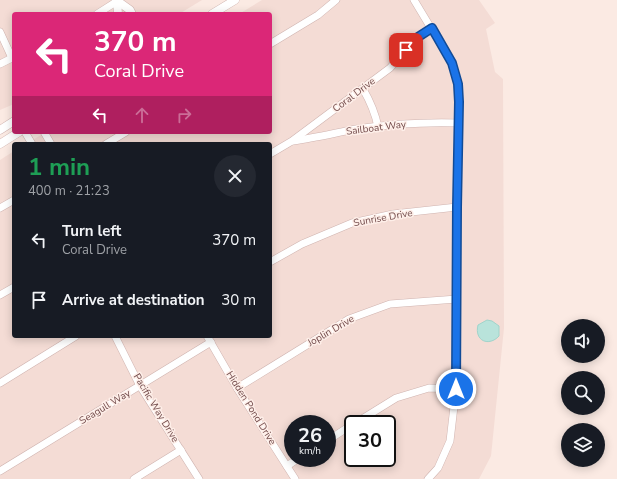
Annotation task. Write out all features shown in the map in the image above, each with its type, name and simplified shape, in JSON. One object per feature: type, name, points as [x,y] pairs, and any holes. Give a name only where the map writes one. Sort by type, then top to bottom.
[{"type":"street","points":[[100,12],[117,0]]},
{"type":"street","points":[[117,0],[118,12]]},
{"type":"street","points":[[117,0],[131,12]]},
{"type":"street","points":[[215,12],[235,0]]},
{"type":"street","points":[[272,43],[318,15],[336,0]]},
{"type":"street","points":[[414,0],[452,63],[458,84],[459,123],[456,389],[450,441],[438,468],[428,479]]},
{"type":"street","name":"Coral Drive","points":[[272,153],[292,141],[390,68],[418,37],[432,28]]},
{"type":"street","points":[[0,32],[12,56]]},
{"type":"street","points":[[0,64],[12,58]]},
{"type":"street","points":[[363,88],[376,115],[378,127]]},
{"type":"street","points":[[0,130],[12,122]]},
{"type":"street","name":"Sailboat Way","points":[[292,141],[378,127],[432,122],[459,123]]},
{"type":"street","points":[[0,144],[16,134]]},
{"type":"street","points":[[109,142],[123,134]]},
{"type":"street","points":[[0,208],[12,201]]},
{"type":"street","name":"Sunrise Drive","points":[[272,261],[302,244],[352,223],[393,214],[457,207]]},
{"type":"street","points":[[0,295],[12,288]]},
{"type":"street","name":"Joplin Drive","points":[[237,388],[349,319],[390,304],[457,299]]},
{"type":"street","points":[[0,383],[73,338]]},
{"type":"street","name":"Pacific Way Drive","points":[[116,338],[140,386],[198,479]]},
{"type":"street","name":"Hidden Pond Drive","points":[[209,339],[237,388],[284,461]]},
{"type":"street","name":"Seagull Way","points":[[0,471],[140,386],[209,339]]},
{"type":"street","points":[[368,415],[396,398],[429,388],[456,389]]},
{"type":"street","points":[[134,479],[181,450]]},
{"type":"street","name":"Hidden Pond Drive","points":[[288,467],[295,479]]},
{"type":"shaded area","points":[[0,0],[202,0],[182,12],[12,12],[12,105],[0,110]]},
{"type":"shaded area","points":[[262,0],[479,0],[495,23],[486,29],[495,72],[503,79],[504,328],[491,456],[479,479],[0,479],[0,160],[12,152],[12,338],[272,338],[272,142],[29,142],[43,134],[272,134],[272,12],[242,12]]},
{"type":"water","points":[[487,320],[492,321],[499,326],[499,336],[487,342],[480,338],[477,331],[478,325]]},
{"type":"route","points":[[406,50],[418,37],[432,28],[452,63],[458,84],[459,123],[456,389]]}]
